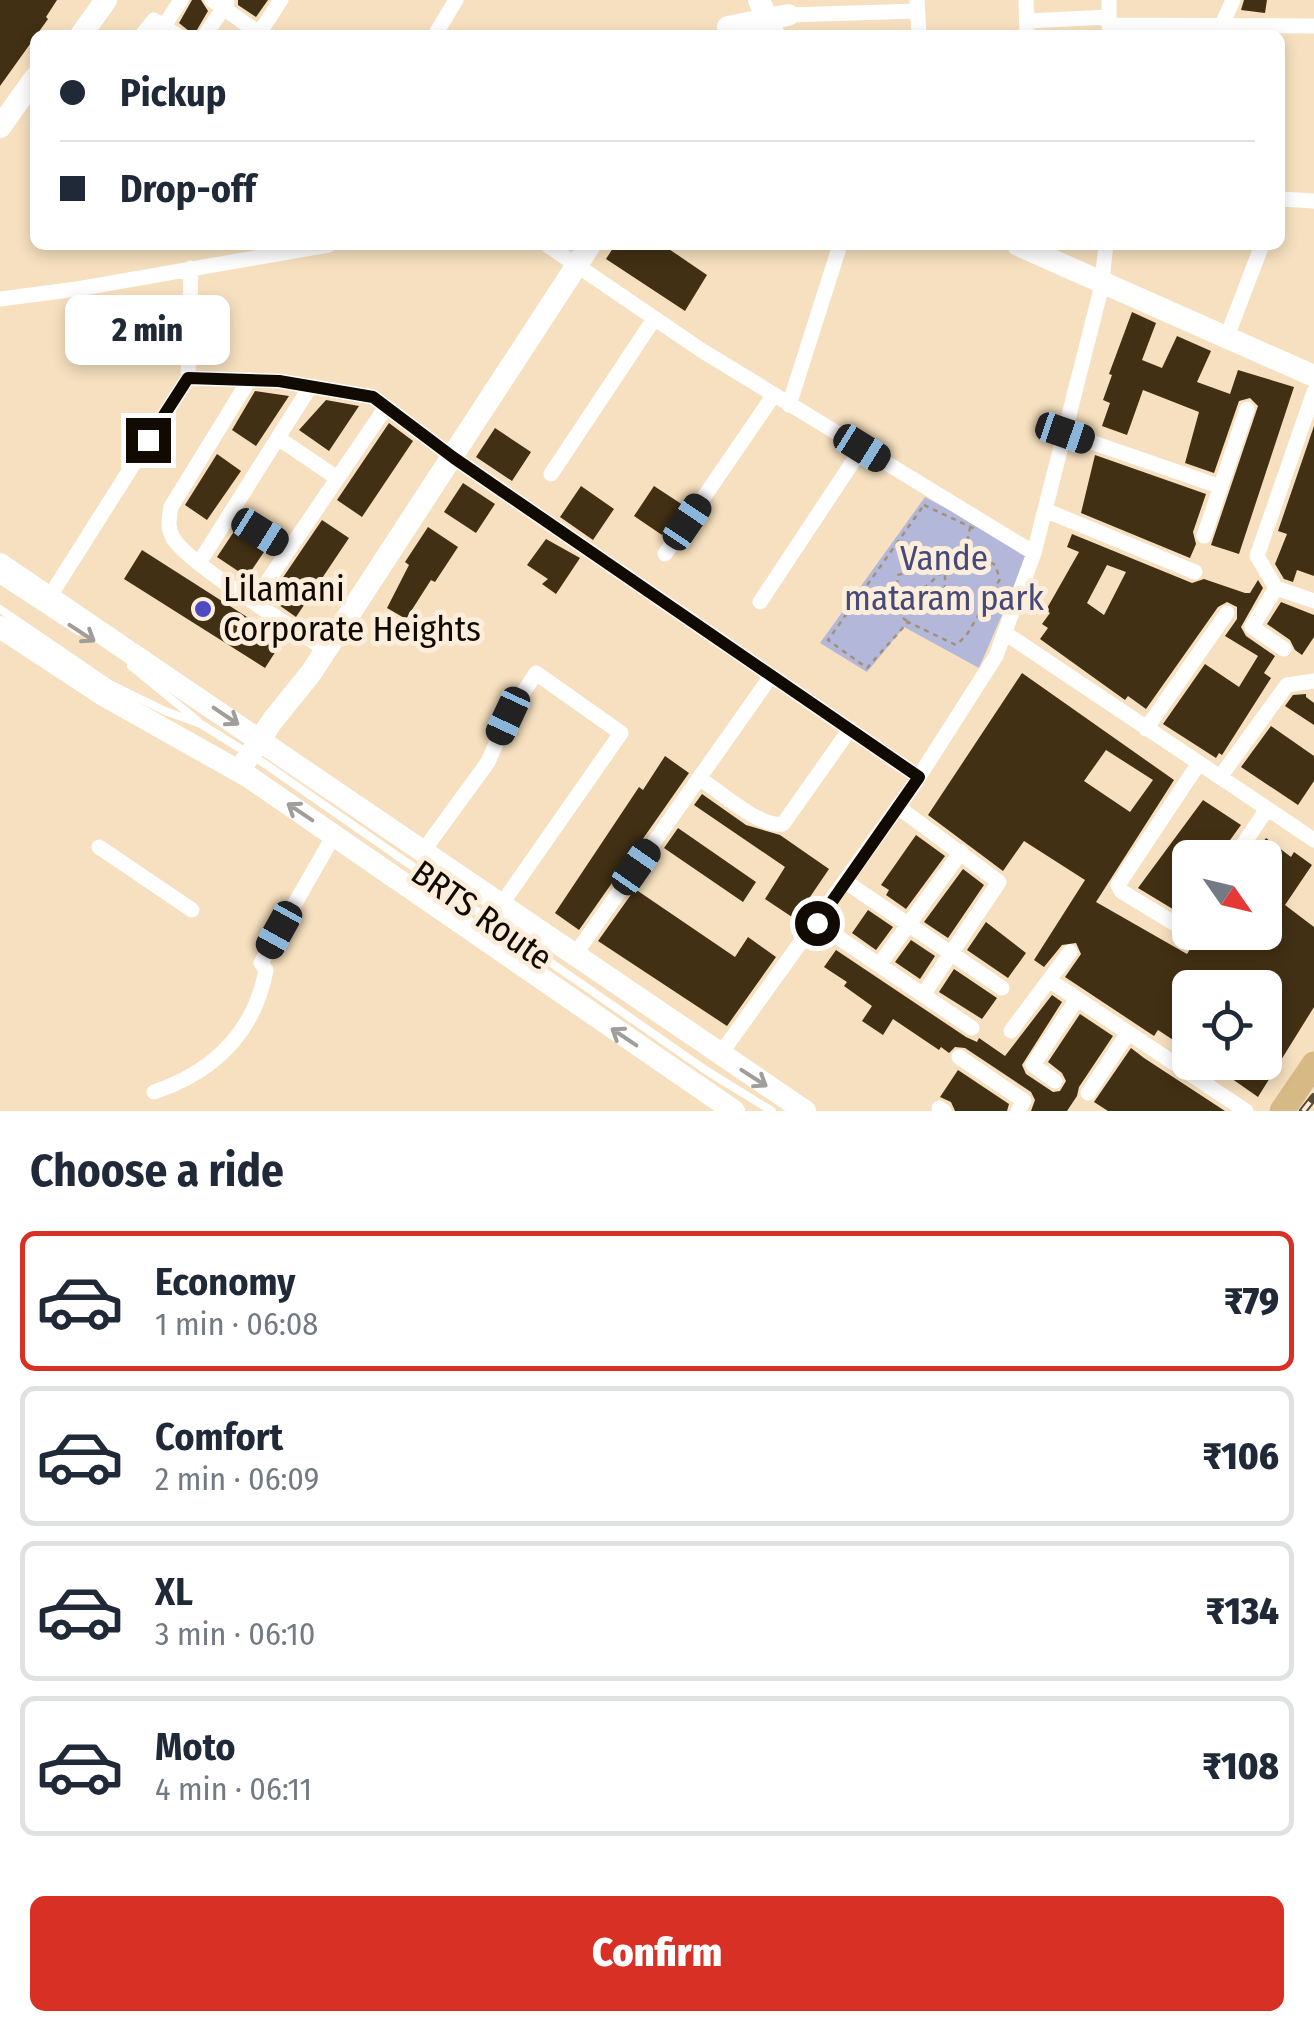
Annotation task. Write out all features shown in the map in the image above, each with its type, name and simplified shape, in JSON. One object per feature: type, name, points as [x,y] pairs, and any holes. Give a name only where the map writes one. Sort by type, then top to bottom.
[{"type":"main road","points":[[69,30],[90,0]]},
{"type":"main road","points":[[85,30],[106,0]]},
{"type":"main road","points":[[726,30],[740,0]]},
{"type":"main road","points":[[730,30],[778,18]]},
{"type":"main road","points":[[3,116],[30,84]]},
{"type":"main road","points":[[0,148],[30,106]]},
{"type":"main road","points":[[257,760],[587,250]]},
{"type":"main road","points":[[1031,250],[1231,326],[1314,364]]},
{"type":"main road","points":[[1054,250],[1314,376]]},
{"type":"main road","points":[[0,564],[50,596],[257,760],[334,835],[734,1111]]},
{"type":"main road","points":[[0,627],[105,696],[257,760],[424,850],[804,1111]]},
{"type":"main road","points":[[1283,1111],[1314,1068]]},
{"type":"street","points":[[146,30],[154,20],[170,30],[181,0]]},
{"type":"street","points":[[261,30],[281,0]]},
{"type":"street","points":[[439,30],[456,0]]},
{"type":"street","points":[[1026,0],[1027,28],[1109,19],[1222,26],[1314,26]]},
{"type":"street","points":[[1222,26],[1233,0]]},
{"type":"street","points":[[208,30],[222,3],[253,30]]},
{"type":"street","points":[[778,18],[917,6]]},
{"type":"street","points":[[1285,199],[1314,201]]},
{"type":"street","points":[[0,299],[299,250]]},
{"type":"street","points":[[555,250],[773,396],[1034,553]]},
{"type":"street","points":[[789,406],[838,250]]},
{"type":"street","points":[[720,1056],[919,777],[996,656],[1034,553],[1104,277],[1106,250]]},
{"type":"street","points":[[1231,326],[1260,250]]},
{"type":"street","points":[[50,596],[188,378],[191,268]]},
{"type":"street","points":[[551,474],[654,318]]},
{"type":"street","points":[[188,378],[310,386],[373,397],[454,458],[919,777]]},
{"type":"street","points":[[249,380],[171,507],[170,534],[199,563],[326,650]]},
{"type":"street","points":[[199,563],[310,386]]},
{"type":"street","points":[[1314,392],[1257,556],[1276,588],[1314,601]]},
{"type":"street","points":[[665,554],[773,396]]},
{"type":"street","points":[[254,601],[386,407]]},
{"type":"street","points":[[1204,536],[1247,409]]},
{"type":"street","points":[[1065,433],[1221,487]]},
{"type":"street","points":[[278,438],[338,478]]},
{"type":"street","points":[[760,602],[862,448]]},
{"type":"street","points":[[1045,510],[1195,572]]},
{"type":"street","points":[[230,513],[289,550]]},
{"type":"street","points":[[1276,588],[1252,627],[1284,649]]},
{"type":"street","points":[[1146,729],[1227,613]]},
{"type":"street","points":[[1005,633],[1314,840]]},
{"type":"street","points":[[424,850],[488,762],[508,716],[536,673],[621,733],[501,905]]},
{"type":"street","points":[[574,956],[771,676]]},
{"type":"street","points":[[1220,777],[1288,684],[1314,680]]},
{"type":"street","points":[[699,778],[762,820],[776,826],[783,824],[850,729]]},
{"type":"street","points":[[1172,923],[1121,891],[1118,884],[1198,763]]},
{"type":"street","points":[[898,807],[998,882],[924,995]]},
{"type":"street","points":[[1246,840],[1267,809]]},
{"type":"street","points":[[154,1092],[204,1070],[222,1056],[262,991],[266,970],[261,962],[334,835]]},
{"type":"street","points":[[99,847],[192,910]]},
{"type":"street","points":[[879,965],[961,852]]},
{"type":"street","points":[[846,882],[1002,988]]},
{"type":"street","points":[[817,923],[972,1028]]},
{"type":"street","points":[[1011,1031],[1070,952]]},
{"type":"street","points":[[1049,980],[1246,1111]]},
{"type":"street","points":[[1055,1081],[1033,1065],[1077,999]]},
{"type":"street","points":[[1088,1093],[1128,1033]]},
{"type":"street","points":[[958,1057],[1021,1106],[1040,1111]]},
{"type":"lane","points":[[0,580],[126,662],[201,724]]},
{"type":"lane","points":[[0,609],[110,684],[201,724]]},
{"type":"lane","name":"BRTS Route","points":[[201,724],[767,1109]]},
{"type":"path","points":[[908,622],[867,668],[828,640],[924,505],[975,529],[970,528],[966,547],[945,574],[946,588],[928,601],[921,592],[940,574],[898,574],[895,599],[900,616],[956,645],[966,636],[1000,579],[995,566],[966,547]]},
{"type":"green space","name":"Vande mataram park","points":[[925,497],[1029,553],[979,668],[904,627],[867,672],[820,643]]},
{"type":"building","points":[[0,0],[57,0],[40,30],[30,30],[30,44],[0,86]]},
{"type":"building","points":[[192,0],[201,0],[208,11],[197,30],[188,30],[179,23]]},
{"type":"building","points":[[238,0],[268,0],[256,17],[238,5]]},
{"type":"building","points":[[1244,0],[1267,0],[1265,13],[1241,10]]},
{"type":"building","points":[[612,250],[670,250],[707,275],[685,311],[606,259]]},
{"type":"building","points":[[1132,312],[1156,323],[1142,360],[1162,368],[1177,336],[1211,351],[1197,382],[1230,394],[1238,370],[1294,387],[1239,554],[1211,545],[1258,406],[1250,398],[1239,401],[1214,473],[1185,463],[1199,412],[1143,390],[1127,435],[1102,426],[1110,403],[1103,400],[1112,375],[1109,374]]},
{"type":"building","points":[[255,391],[289,396],[256,446],[232,430]]},
{"type":"building","points":[[326,400],[359,406],[329,451],[299,430]]},
{"type":"building","points":[[389,423],[413,441],[362,517],[337,500]]},
{"type":"building","points":[[1314,426],[1314,576],[1297,570],[1293,582],[1284,579],[1275,564],[1287,534],[1278,531]]},
{"type":"building","points":[[495,428],[531,452],[512,481],[476,457]]},
{"type":"building","points":[[217,454],[241,471],[207,520],[185,505]]},
{"type":"building","points":[[1095,455],[1206,494],[1193,532],[1196,544],[1190,558],[1081,513]]},
{"type":"building","points":[[463,483],[495,504],[476,533],[444,512]]},
{"type":"building","points":[[581,486],[614,509],[593,540],[560,517]]},
{"type":"building","points":[[654,486],[683,505],[662,535],[634,516]]},
{"type":"building","points":[[322,520],[349,538],[296,617],[269,598]]},
{"type":"building","points":[[428,527],[458,547],[406,619],[387,608],[409,565],[405,562]]},
{"type":"building","points":[[235,530],[266,549],[247,577],[217,557]]},
{"type":"building","points":[[1072,534],[1192,583],[1204,579],[1245,593],[1250,593],[1258,580],[1263,588],[1241,627],[1246,636],[1275,656],[1264,673],[1271,678],[1222,755],[1219,753],[1216,758],[1163,724],[1205,664],[1239,687],[1258,656],[1225,636],[1237,619],[1237,607],[1227,602],[1218,607],[1146,709],[1128,696],[1125,700],[1040,639],[1048,628],[1042,624],[1050,613],[1046,610],[1079,552],[1067,547]],"holes":[[[1107,565],[1126,572],[1104,615],[1087,603]]]},
{"type":"building","points":[[546,539],[580,558],[556,594],[542,584],[548,579],[527,565]]},
{"type":"building","name":"Lilamani Corporate Heights","points":[[142,550],[283,640],[265,668],[124,579]]},
{"type":"building","points":[[1281,602],[1314,615],[1314,637],[1302,655],[1290,640],[1267,624]]},
{"type":"building","points":[[1022,673],[1174,780],[1096,902],[1172,945],[1172,950],[1187,954],[1190,950],[1282,950],[1282,850],[1291,857],[1294,852],[1312,865],[1285,905],[1314,927],[1314,1007],[1282,1058],[1282,970],[1172,970],[1172,1039],[1158,1030],[1154,1036],[1065,977],[1081,954],[1076,943],[1062,945],[1044,967],[1034,960],[1085,880],[1024,841],[1003,871],[928,815]],"holes":[[[1106,750],[1153,780],[1130,812],[1084,781]]]},
{"type":"building","points":[[1306,694],[1314,703],[1314,725],[1285,706],[1293,695]]},
{"type":"building","points":[[1271,726],[1314,756],[1314,781],[1298,805],[1241,767]]},
{"type":"building","points":[[665,756],[689,773],[579,930],[555,913],[639,787],[643,790]]},
{"type":"building","points":[[702,794],[746,825],[780,835],[829,869],[795,919],[765,899],[785,867],[694,805]]},
{"type":"building","points":[[1203,800],[1241,825],[1230,840],[1173,840]]},
{"type":"building","points":[[678,828],[756,882],[743,902],[664,848]]},
{"type":"building","points":[[916,835],[945,856],[906,909],[886,895],[889,890],[881,885]]},
{"type":"building","points":[[1172,842],[1172,909],[1138,888]]},
{"type":"building","points":[[963,869],[984,885],[948,938],[924,922]]},
{"type":"building","points":[[635,889],[735,957],[748,937],[776,957],[727,1026],[598,941]]},
{"type":"building","points":[[868,910],[893,927],[876,950],[852,933]]},
{"type":"building","points":[[986,922],[1026,953],[1008,978],[967,950]]},
{"type":"building","points":[[911,940],[935,956],[920,979],[895,962]]},
{"type":"building","points":[[836,950],[966,1037],[977,1042],[979,1038],[1005,1056],[1052,995],[1062,1002],[1022,1065],[1026,1074],[1053,1092],[1060,1091],[1066,1081],[1048,1062],[1080,1014],[1113,1036],[1067,1111],[1031,1111],[1035,1100],[1031,1092],[965,1048],[955,1047],[949,1053],[941,1047],[939,1050],[893,1019],[883,1035],[862,1021],[872,1006],[824,967]]},
{"type":"building","points":[[954,969],[997,998],[982,1019],[939,992]]},
{"type":"building","points":[[1131,1048],[1172,1080],[1225,1111],[1108,1111],[1094,1102]]},
{"type":"building","points":[[958,1070],[1009,1104],[1007,1111],[955,1111],[951,1102],[940,1097]]},
{"type":"building","points":[[1234,1080],[1269,1080],[1258,1097]]},
{"type":"railway","points":[[1303,1111],[1314,1097]]},
{"type":"place","name":"Lilamani Corporate Heights","points":[[203,609]]},
{"type":"route","points":[[148,440],[188,378],[279,381],[373,397],[454,458],[919,777],[817,923]]}]
